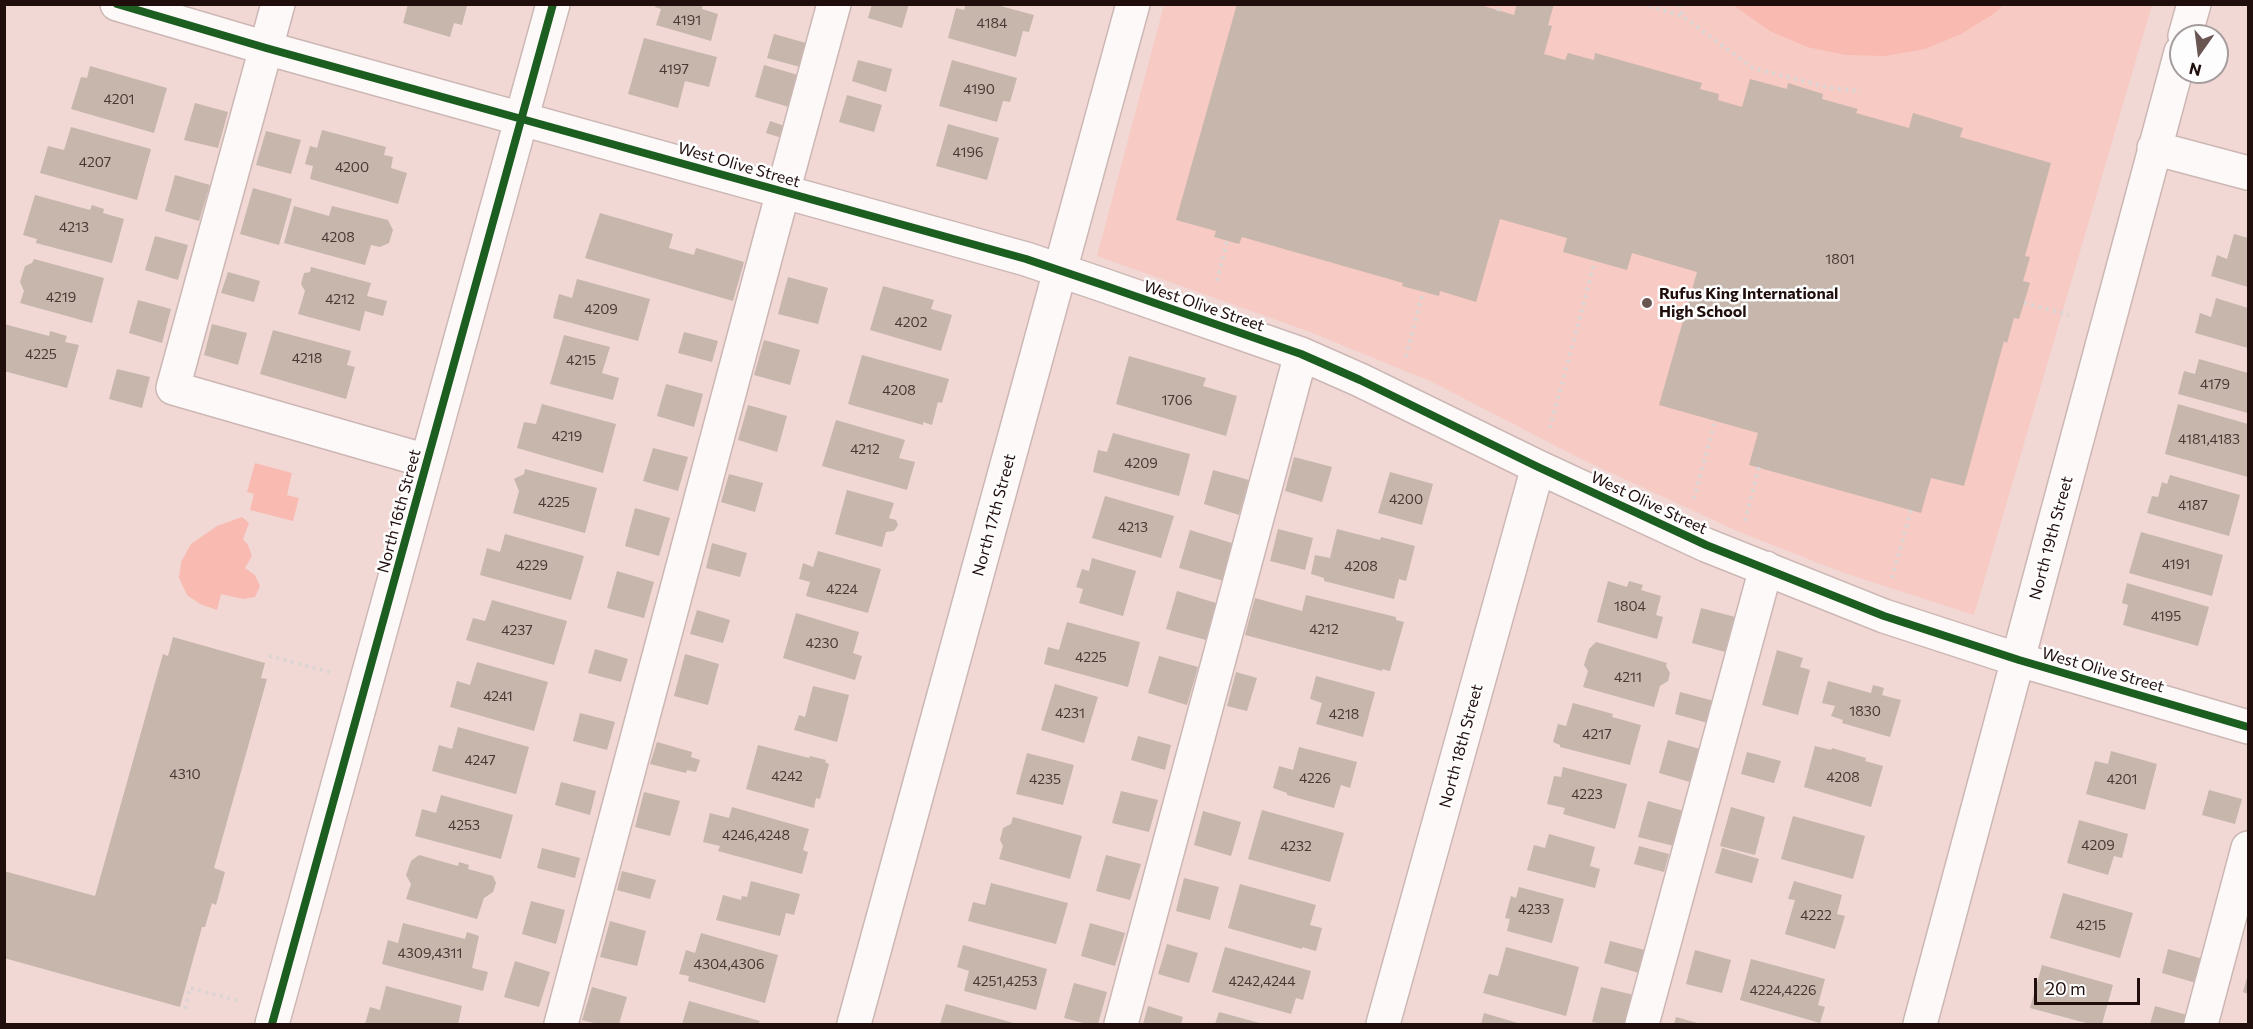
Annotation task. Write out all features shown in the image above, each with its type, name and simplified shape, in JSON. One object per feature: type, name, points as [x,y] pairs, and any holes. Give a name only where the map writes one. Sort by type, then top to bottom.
[{"type":"street","name":"West Olive Street","points":[[117,4],[266,48],[1061,270],[1301,354],[1706,544],[1884,616],[2019,660],[2248,727]]},
{"type":"street","points":[[278,4],[173,388],[427,461]]},
{"type":"street","name":"North 16th Street","points":[[272,1024],[553,4]]},
{"type":"street","points":[[561,1024],[834,4]]},
{"type":"street","name":"North 17th Street","points":[[854,1024],[1132,4]]},
{"type":"street","points":[[2188,24],[2194,4]]},
{"type":"street","name":"North 19th Street","points":[[1920,1024],[2172,84]]},
{"type":"street","points":[[2154,148],[2248,173]]},
{"type":"street","points":[[1121,1024],[1301,354]]},
{"type":"street","name":"North 18th Street","points":[[1383,1024],[1538,467]]},
{"type":"street","points":[[1642,1024],[1766,568]]},
{"type":"street","points":[[2200,1024],[2248,848]]},
{"type":"path","points":[[1498,11],[1500,4]]},
{"type":"path","points":[[1642,4],[1682,16],[1753,68],[1830,88],[1861,91]]},
{"type":"path","points":[[1680,4],[1682,16]]},
{"type":"path","points":[[1217,281],[1227,241]]},
{"type":"path","points":[[1550,428],[1595,261]]},
{"type":"path","points":[[1406,357],[1423,292]]},
{"type":"path","points":[[2024,303],[2069,315]]},
{"type":"path","points":[[1694,499],[1715,421]]},
{"type":"path","points":[[1745,521],[1759,467]]},
{"type":"path","points":[[1892,578],[1911,510]]},
{"type":"path","points":[[269,656],[330,672]]},
{"type":"path","points":[[185,1009],[190,988],[239,1001]]},
{"type":"shaded area","name":"Rufus King International High School","points":[[1164,5],[2152,5],[1974,615],[1844,573],[1737,531],[1579,458],[1432,382],[1310,332],[1097,256]]},
{"type":"shaded area","points":[[1733,5],[2003,5],[1995,13],[1961,34],[1925,49],[1885,56],[1846,55],[1807,47],[1770,31]]},
{"type":"shaded area","points":[[255,463],[292,473],[287,495],[299,498],[293,521],[250,510],[254,494],[247,492]]},
{"type":"shaded area","points":[[242,517],[249,523],[243,539],[252,556],[245,568],[255,575],[260,586],[255,597],[243,599],[221,594],[217,610],[200,604],[187,595],[179,578],[181,562],[191,544],[217,526]]},
{"type":"building","points":[[408,4],[463,4],[467,6],[462,25],[454,23],[450,37],[403,23]]},
{"type":"building","points":[[656,4],[703,4],[702,9],[718,14],[711,41],[656,25],[661,9],[655,7]]},
{"type":"building","points":[[872,4],[909,4],[902,28],[868,18]]},
{"type":"building","points":[[966,4],[993,4],[1034,15],[1029,32],[1023,31],[1016,57],[948,38],[956,8],[964,10]]},
{"type":"building","points":[[1237,4],[1477,4],[1514,15],[1517,4],[1554,4],[1548,25],[1552,26],[1544,54],[1565,60],[1568,53],[1594,60],[1595,53],[1702,83],[1700,89],[1719,94],[1718,100],[1742,107],[1750,79],[1787,89],[1788,83],[1823,94],[1822,99],[1858,109],[1856,113],[1909,128],[1913,113],[1963,128],[1960,137],[2051,163],[2025,256],[2030,257],[2023,281],[2030,283],[2019,319],[2014,318],[2007,343],[2004,341],[1964,486],[1931,478],[1921,513],[1749,465],[1758,433],[1659,405],[1697,272],[1632,253],[1627,270],[1563,252],[1567,238],[1500,219],[1476,302],[1440,291],[1439,296],[1402,286],[1403,283],[1242,237],[1239,244],[1214,237],[1216,231],[1176,220]]},
{"type":"building","points":[[774,34],[806,43],[800,67],[767,58]]},
{"type":"building","points":[[644,38],[717,57],[709,87],[685,81],[678,108],[628,94]]},
{"type":"building","points":[[858,60],[892,69],[886,92],[852,81]]},
{"type":"building","points":[[952,60],[1017,78],[1010,102],[1003,101],[997,122],[939,106]]},
{"type":"building","points":[[764,65],[798,75],[789,107],[755,97]]},
{"type":"building","points":[[90,66],[167,88],[154,133],[71,109],[81,77],[87,78]]},
{"type":"building","points":[[847,95],[882,105],[874,132],[839,122]]},
{"type":"building","points":[[195,103],[228,112],[218,148],[184,140]]},
{"type":"building","points":[[770,121],[785,126],[782,138],[766,133]]},
{"type":"building","points":[[948,124],[999,138],[987,180],[936,166]]},
{"type":"building","points":[[71,127],[151,149],[137,200],[40,173],[48,146],[64,150]]},
{"type":"building","points":[[322,130],[386,147],[384,155],[393,157],[391,168],[407,173],[398,204],[310,179],[313,166],[305,164],[310,146],[317,148]]},
{"type":"building","points":[[266,131],[301,140],[291,174],[256,165]]},
{"type":"building","points":[[175,175],[210,185],[199,221],[165,211]]},
{"type":"building","points":[[253,188],[292,199],[279,245],[240,234]]},
{"type":"building","points":[[35,195],[90,210],[92,205],[104,209],[103,213],[124,219],[112,263],[36,243],[37,239],[23,235]]},
{"type":"building","points":[[294,206],[329,216],[332,206],[388,220],[393,230],[389,243],[380,247],[371,245],[365,265],[284,243]]},
{"type":"building","points":[[600,213],[673,234],[669,248],[694,255],[696,248],[744,262],[733,301],[585,258]]},
{"type":"building","points":[[2234,234],[2248,238],[2248,287],[2211,276],[2217,255],[2227,259]]},
{"type":"building","points":[[155,236],[188,245],[178,280],[145,270]]},
{"type":"building","points":[[34,259],[104,278],[92,323],[20,303],[24,291],[20,282],[25,266],[32,263]]},
{"type":"building","points":[[311,267],[371,283],[367,296],[387,301],[383,316],[365,311],[360,331],[298,314],[305,291],[301,284],[304,273],[310,272]]},
{"type":"building","points":[[228,272],[260,281],[254,302],[221,293]]},
{"type":"building","points":[[788,277],[828,288],[818,324],[778,314]]},
{"type":"building","points":[[577,279],[650,299],[638,341],[553,318],[559,294],[572,298]]},
{"type":"building","points":[[883,286],[934,300],[931,309],[952,315],[941,351],[870,330]]},
{"type":"building","points":[[2216,298],[2248,308],[2248,348],[2195,333],[2200,313],[2211,317]]},
{"type":"building","points":[[138,300],[171,309],[162,343],[129,333]]},
{"type":"building","points":[[4,324],[49,336],[50,331],[67,336],[65,342],[79,345],[67,388],[4,371],[6,351],[4,351]]},
{"type":"building","points":[[212,324],[247,333],[238,365],[204,355]]},
{"type":"building","points":[[273,330],[351,351],[347,365],[355,367],[346,399],[260,374]]},
{"type":"building","points":[[684,332],[718,341],[712,362],[678,353]]},
{"type":"building","points":[[564,335],[610,347],[602,373],[619,378],[613,400],[550,384]]},
{"type":"building","points":[[764,340],[800,350],[790,385],[754,375]]},
{"type":"building","points":[[862,355],[949,379],[942,403],[938,402],[932,425],[923,422],[923,425],[848,404]]},
{"type":"building","points":[[1129,356],[1206,378],[1203,386],[1237,396],[1226,436],[1116,404]]},
{"type":"building","points":[[2199,359],[2248,373],[2248,413],[2178,394],[2184,371],[2195,374]]},
{"type":"building","points":[[117,369],[150,377],[142,408],[109,399]]},
{"type":"building","points":[[666,384],[703,394],[694,427],[657,416]]},
{"type":"building","points":[[542,404],[616,424],[603,473],[517,448],[524,422],[536,424]]},
{"type":"building","points":[[2178,404],[2248,424],[2248,477],[2165,454]]},
{"type":"building","points":[[748,405],[787,416],[777,452],[738,440]]},
{"type":"building","points":[[836,420],[905,440],[899,458],[915,462],[907,490],[822,466]]},
{"type":"building","points":[[1113,433],[1190,454],[1179,496],[1093,472],[1098,450],[1107,452]]},
{"type":"building","points":[[653,448],[688,457],[678,491],[643,481]]},
{"type":"building","points":[[1294,457],[1332,467],[1322,502],[1285,491]]},
{"type":"building","points":[[525,469],[597,488],[585,533],[513,513],[519,491],[514,479],[524,474]]},
{"type":"building","points":[[1213,470],[1249,480],[1239,515],[1204,504]]},
{"type":"building","points":[[1390,472],[1433,484],[1422,525],[1378,513]]},
{"type":"building","points":[[729,474],[763,483],[755,512],[721,502]]},
{"type":"building","points":[[2170,475],[2240,495],[2229,536],[2147,513],[2152,496],[2158,497],[2162,482],[2167,484]]},
{"type":"building","points":[[847,490],[894,503],[889,518],[896,520],[898,525],[894,531],[886,532],[882,547],[835,534]]},
{"type":"building","points":[[1105,496],[1174,516],[1161,558],[1092,538]]},
{"type":"building","points":[[635,508],[670,518],[659,556],[625,546]]},
{"type":"building","points":[[1278,529],[1313,538],[1305,570],[1270,561]]},
{"type":"building","points":[[1337,529],[1415,546],[1406,581],[1399,579],[1394,599],[1324,581],[1324,578],[1311,574],[1315,555],[1330,558]]},
{"type":"building","points":[[1190,530],[1235,544],[1224,581],[1179,568]]},
{"type":"building","points":[[2141,532],[2223,555],[2212,596],[2129,573]]},
{"type":"building","points":[[505,534],[584,556],[571,600],[480,575],[487,548],[500,552]]},
{"type":"building","points":[[712,543],[747,553],[740,577],[706,568]]},
{"type":"building","points":[[818,551],[881,569],[868,613],[806,596],[810,582],[799,579],[803,563],[813,567]]},
{"type":"building","points":[[1092,558],[1136,571],[1123,616],[1079,603],[1083,589],[1076,587],[1082,569],[1089,571]]},
{"type":"building","points":[[617,571],[654,582],[644,618],[607,608]]},
{"type":"building","points":[[1608,581],[1627,587],[1629,581],[1643,585],[1641,590],[1661,596],[1656,615],[1663,617],[1657,639],[1597,622]]},
{"type":"building","points":[[2127,583],[2209,607],[2198,646],[2123,625],[2128,605],[2122,603]]},
{"type":"building","points":[[1177,591],[1216,603],[1206,640],[1166,629]]},
{"type":"building","points":[[1306,595],[1396,617],[1396,620],[1404,622],[1390,671],[1382,669],[1382,671],[1245,635],[1255,598],[1302,611]]},
{"type":"building","points":[[492,600],[567,621],[554,665],[466,640],[473,618],[485,621]]},
{"type":"building","points":[[1701,608],[1739,618],[1729,653],[1692,643]]},
{"type":"building","points":[[697,610],[730,620],[723,643],[690,634]]},
{"type":"building","points":[[796,613],[859,632],[853,653],[862,656],[855,680],[783,658]]},
{"type":"building","points":[[1067,622],[1140,642],[1128,687],[1044,664],[1048,647],[1059,650]]},
{"type":"building","points":[[173,637],[265,663],[261,678],[267,679],[214,868],[225,872],[216,905],[212,903],[205,927],[202,927],[180,1007],[4,958],[4,871],[95,896],[163,654],[168,656]]},
{"type":"building","points":[[1596,642],[1667,663],[1666,666],[1670,673],[1668,681],[1660,686],[1654,707],[1583,687],[1588,671],[1584,665],[1589,649]]},
{"type":"building","points":[[595,649],[628,659],[621,682],[588,673]]},
{"type":"building","points":[[1777,650],[1803,658],[1800,667],[1810,670],[1798,715],[1762,705]]},
{"type":"building","points":[[685,654],[719,664],[708,705],[674,696]]},
{"type":"building","points":[[1159,656],[1198,667],[1187,705],[1148,693]]},
{"type":"building","points":[[477,662],[548,682],[534,731],[450,707],[457,681],[470,685]]},
{"type":"building","points":[[1236,672],[1257,678],[1247,711],[1227,706]]},
{"type":"building","points":[[1316,676],[1375,692],[1363,737],[1316,724],[1322,703],[1310,699]]},
{"type":"building","points":[[1828,681],[1871,693],[1873,685],[1884,688],[1882,695],[1901,700],[1890,737],[1842,723],[1843,720],[1831,716],[1835,706],[1822,703]]},
{"type":"building","points":[[1055,684],[1098,697],[1084,743],[1041,730]]},
{"type":"building","points":[[813,686],[849,695],[837,742],[794,730],[799,715],[805,717]]},
{"type":"building","points":[[1680,692],[1714,701],[1708,723],[1675,714]]},
{"type":"building","points":[[1573,703],[1613,714],[1612,717],[1641,725],[1630,765],[1560,747],[1553,742],[1558,724],[1566,726]]},
{"type":"building","points":[[580,713],[615,722],[607,750],[573,741]]},
{"type":"building","points":[[458,727],[529,747],[516,794],[432,771],[439,745],[452,749]]},
{"type":"building","points":[[1138,736],[1171,745],[1165,770],[1131,760]]},
{"type":"building","points":[[1668,740],[1700,749],[1690,782],[1659,773]]},
{"type":"building","points":[[657,742],[692,752],[691,757],[700,760],[696,772],[687,770],[686,773],[650,764]]},
{"type":"building","points":[[758,745],[826,760],[825,762],[829,764],[820,799],[816,798],[814,808],[746,789]]},
{"type":"building","points":[[1815,746],[1831,750],[1832,748],[1866,758],[1865,761],[1883,766],[1871,807],[1804,787]]},
{"type":"building","points":[[1299,747],[1357,762],[1350,788],[1341,785],[1334,808],[1287,795],[1273,788],[1279,766],[1293,770]]},
{"type":"building","points":[[2111,751],[2157,764],[2145,810],[2086,794],[2095,761],[2108,764]]},
{"type":"building","points":[[1747,752],[1781,761],[1774,783],[1741,774]]},
{"type":"building","points":[[1027,753],[1074,765],[1063,805],[1016,794]]},
{"type":"building","points":[[1563,767],[1627,784],[1615,829],[1563,814],[1565,808],[1547,804],[1554,776],[1561,777]]},
{"type":"building","points":[[561,782],[596,791],[590,815],[555,805]]},
{"type":"building","points":[[2209,790],[2242,799],[2235,824],[2202,815]]},
{"type":"building","points":[[1121,791],[1158,800],[1149,832],[1112,823]]},
{"type":"building","points":[[644,792],[680,801],[670,836],[635,827]]},
{"type":"building","points":[[441,795],[513,815],[501,859],[415,836],[422,809],[436,813]]},
{"type":"building","points":[[1648,801],[1684,811],[1674,846],[1638,837]]},
{"type":"building","points":[[732,807],[809,829],[803,850],[808,852],[802,874],[718,851],[720,846],[703,842],[710,813],[729,818]]},
{"type":"building","points":[[1731,807],[1765,817],[1755,855],[1720,846]]},
{"type":"building","points":[[1262,810],[1344,833],[1330,882],[1248,859]]},
{"type":"building","points":[[1203,811],[1241,822],[1231,856],[1194,845]]},
{"type":"building","points":[[1793,816],[1865,836],[1853,879],[1781,859]]},
{"type":"building","points":[[1013,817],[1082,836],[1070,879],[999,859],[1003,846],[1000,840],[1003,828],[1011,824]]},
{"type":"building","points":[[2079,820],[2128,834],[2122,858],[2114,856],[2108,875],[2067,863]]},
{"type":"building","points":[[1549,834],[1595,847],[1590,866],[1600,869],[1595,888],[1527,870],[1534,845],[1545,848]]},
{"type":"building","points":[[1639,846],[1669,854],[1664,872],[1634,864]]},
{"type":"building","points":[[542,848],[580,858],[575,878],[537,868]]},
{"type":"building","points":[[1722,848],[1759,859],[1752,883],[1715,873]]},
{"type":"building","points":[[419,855],[458,866],[459,862],[469,865],[468,869],[493,876],[496,883],[493,892],[484,898],[477,919],[406,899],[411,884],[406,875],[411,861]]},
{"type":"building","points":[[1106,855],[1141,864],[1130,900],[1096,891]]},
{"type":"building","points":[[622,871],[656,880],[650,899],[617,890]]},
{"type":"building","points":[[1184,878],[1219,887],[1210,920],[1176,911]]},
{"type":"building","points":[[751,881],[800,894],[794,915],[786,913],[780,936],[716,920],[723,895],[741,900],[742,896],[747,897]]},
{"type":"building","points":[[1794,881],[1842,895],[1837,914],[1845,916],[1835,949],[1785,934],[1795,900],[1788,899]]},
{"type":"building","points":[[991,883],[1068,903],[1056,944],[968,921],[973,902],[985,905]]},
{"type":"building","points":[[1240,884],[1316,905],[1310,925],[1322,928],[1316,951],[1228,928]]},
{"type":"building","points":[[1519,887],[1564,899],[1552,943],[1507,931],[1510,919],[1505,918],[1511,896],[1516,898]]},
{"type":"building","points":[[2063,893],[2133,913],[2120,958],[2050,938]]},
{"type":"building","points":[[531,901],[565,910],[556,944],[522,934]]},
{"type":"building","points":[[610,921],[646,931],[637,966],[600,957]]},
{"type":"building","points":[[403,923],[465,939],[467,932],[479,936],[472,968],[488,972],[483,991],[382,964],[388,940],[398,943]]},
{"type":"building","points":[[1090,923],[1125,933],[1115,966],[1081,956]]},
{"type":"building","points":[[701,933],[778,955],[765,1003],[688,981],[689,976],[679,974],[686,950],[695,953]]},
{"type":"building","points":[[1610,941],[1645,950],[1639,973],[1604,963]]},
{"type":"building","points":[[1167,944],[1198,953],[1189,983],[1158,974]]},
{"type":"building","points":[[963,945],[1047,969],[1036,1010],[964,991],[969,971],[957,967]]},
{"type":"building","points":[[1225,947],[1311,971],[1303,1000],[1296,998],[1291,1014],[1212,992]]},
{"type":"building","points":[[1506,947],[1579,967],[1566,1016],[1483,993],[1489,974],[1498,976]]},
{"type":"building","points":[[2168,949],[2203,959],[2196,983],[2162,973]]},
{"type":"building","points":[[1695,950],[1731,960],[1722,993],[1686,984]]},
{"type":"building","points":[[1751,959],[1825,979],[1818,1005],[1825,1007],[1820,1023],[1740,1000]]},
{"type":"building","points":[[515,961],[550,972],[539,1007],[504,997]]},
{"type":"building","points":[[2042,965],[2113,985],[2102,1024],[2090,1024],[2030,1008]]},
{"type":"building","points":[[2248,974],[2248,994],[2243,992]]},
{"type":"building","points":[[1074,983],[1107,992],[1098,1024],[1087,1024],[1064,1018]]},
{"type":"building","points":[[386,986],[462,1006],[458,1024],[365,1024],[370,1007],[380,1010]]},
{"type":"building","points":[[592,987],[627,997],[619,1024],[598,1024],[582,1020]]},
{"type":"building","points":[[1601,987],[1634,995],[1627,1024],[1592,1022]]},
{"type":"building","points":[[689,1001],[760,1021],[758,1024],[682,1024]]},
{"type":"building","points":[[946,1004],[1017,1024],[940,1024]]},
{"type":"building","points":[[1148,1006],[1183,1017],[1181,1024],[1143,1024]]},
{"type":"building","points":[[2155,1006],[2187,1015],[2185,1024],[2150,1024]]},
{"type":"building","points":[[1219,1012],[1263,1024],[1215,1024]]},
{"type":"building","points":[[1484,1013],[1521,1024],[1481,1024]]},
{"type":"building","points":[[1676,1017],[1701,1024],[1674,1024]]},
{"type":"cycle path","points":[[117,4],[266,48],[1026,259],[1103,285],[1301,354],[1706,545],[1884,616],[2019,660],[2248,727]]},
{"type":"cycle path","points":[[272,1024],[553,4]]},
{"type":"place","name":"Rufus King International High School","points":[[1647,303]]}]
